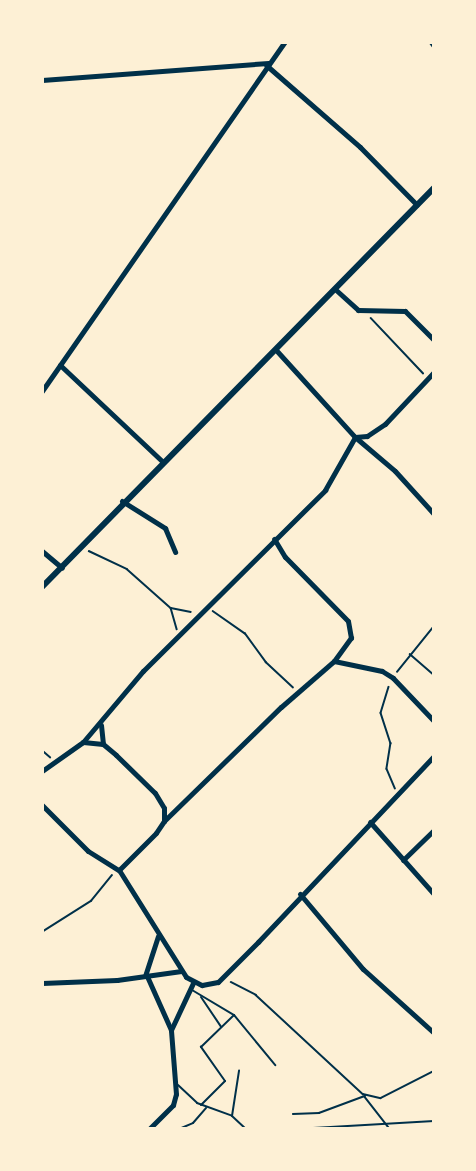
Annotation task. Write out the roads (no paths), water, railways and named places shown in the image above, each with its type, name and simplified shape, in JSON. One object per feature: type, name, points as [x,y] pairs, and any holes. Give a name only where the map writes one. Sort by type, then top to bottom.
[{"type":"street","points":[[42,391],[165,219],[267,64],[285,42]]},
{"type":"street","points":[[431,42],[434,46]]},
{"type":"street","points":[[42,80],[267,64],[360,147],[417,205]]},
{"type":"street","points":[[42,587],[122,501],[336,290],[434,188]]},
{"type":"street","points":[[336,290],[350,306],[366,311],[388,308],[405,311],[434,340]]},
{"type":"street","points":[[276,350],[355,437],[395,471],[434,514]]},
{"type":"street","points":[[60,365],[162,461]]},
{"type":"street","points":[[355,437],[367,436],[385,424],[434,372]]},
{"type":"street","points":[[42,771],[83,742],[102,723],[131,684],[274,538],[325,490],[355,437]]},
{"type":"street","points":[[122,501],[165,528],[175,552]]},
{"type":"street","points":[[117,870],[164,821],[298,692],[334,661],[351,638],[348,621],[285,557],[274,538]]},
{"type":"street","points":[[42,551],[62,568]]},
{"type":"street","points":[[334,661],[382,671],[393,678],[434,721]]},
{"type":"street","points":[[102,723],[103,744]]},
{"type":"street","points":[[83,742],[103,744],[155,793],[164,808],[164,821]]},
{"type":"street","points":[[191,986],[218,982],[434,756]]},
{"type":"street","points":[[42,805],[88,851],[117,870],[191,986]]},
{"type":"street","points":[[370,822],[434,894]]},
{"type":"street","points":[[403,860],[434,830]]},
{"type":"street","points":[[300,894],[363,969],[434,1033]]},
{"type":"street","points":[[149,1129],[170,1110],[176,1083],[171,1030],[146,974],[158,936]]},
{"type":"street","points":[[42,983],[117,981],[146,974],[181,971]]},
{"type":"street","points":[[171,1030],[191,986]]},
{"type":"lane","points":[[191,986],[200,995],[221,1027]]},
{"type":"lane","points":[[200,995],[234,1015],[275,1065]]},
{"type":"lane","points":[[201,1105],[225,1081],[201,1047],[234,1015]]},
{"type":"lane","points":[[232,1116],[239,1071]]},
{"type":"lane","points":[[176,1083],[201,1105],[232,1116],[246,1129]]},
{"type":"lane","points":[[179,1129],[193,1123],[206,1108]]}]
